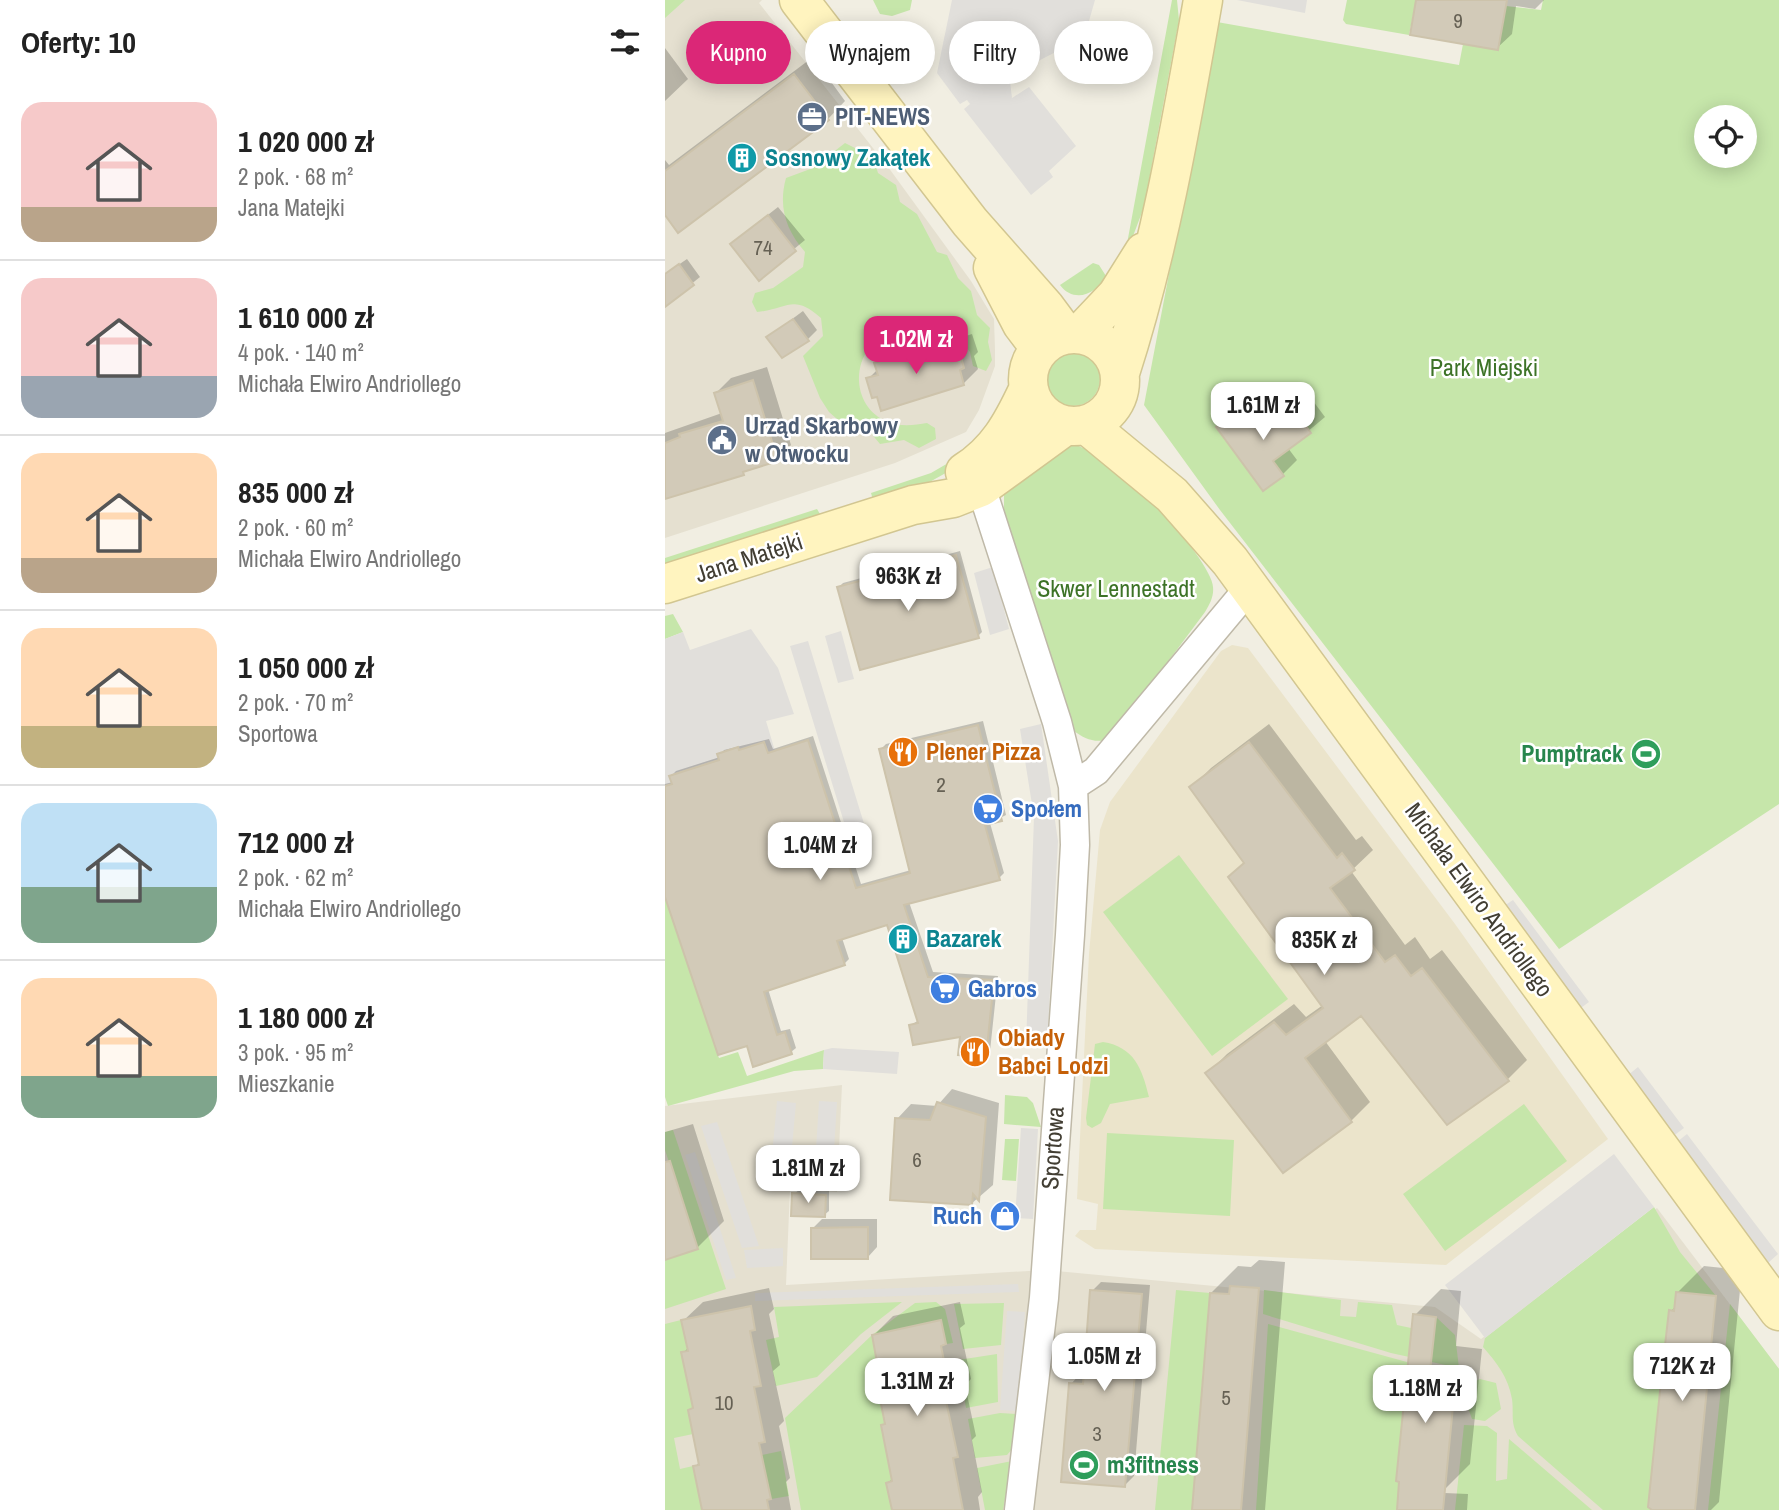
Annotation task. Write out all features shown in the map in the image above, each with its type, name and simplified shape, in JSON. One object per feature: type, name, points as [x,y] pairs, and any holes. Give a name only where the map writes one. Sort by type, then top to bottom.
[{"type":"street","points":[[799,0],[970,222],[1022,324],[1062,338],[1100,340],[1114,355],[1119,385]]},
{"type":"street","points":[[1160,226],[1117,295],[1031,360],[1028,390],[1035,406],[1048,419],[1076,425],[1111,409],[1142,307],[1160,226],[1203,0]]},
{"type":"street","name":"Michała Elwiro Andriollego","points":[[1119,385],[1136,438],[1172,495],[1249,587],[1779,1311]]},
{"type":"street","name":"Jana Matejki","points":[[913,505],[984,460],[1010,429],[1028,390]]},
{"type":"street","name":"Michała Elwiro Andriollego","points":[[1076,425],[1172,495]]},
{"type":"street","name":"Jana Matejki","points":[[665,584],[913,505],[953,498],[981,487],[1076,425]]},
{"type":"street","name":"Sportowa","points":[[981,487],[1057,722],[1073,786],[1075,845],[1070,935],[1044,1298],[1019,1510]]},
{"type":"street","points":[[1073,786],[1095,771],[1249,587]]},
{"type":"shaded area","points":[[665,0],[762,0],[759,3],[773,21],[686,21],[686,84],[791,84],[791,44],[805,62],[805,84],[823,84],[891,171],[971,281],[994,319],[995,366],[979,410],[966,432],[895,463],[665,538]]},
{"type":"shaded area","points":[[952,0],[1095,0],[1089,21],[1054,21],[1054,53],[1040,60],[1040,21],[949,21],[949,84],[1010,84],[1012,98],[1029,87],[1076,146],[1049,171],[1053,177],[1031,195],[964,109],[970,104],[967,100],[960,104],[937,73]]},
{"type":"shaded area","points":[[1237,0],[1307,0],[1305,13]]},
{"type":"shaded area","points":[[993,567],[1009,629],[990,635],[974,573]]},
{"type":"shaded area","points":[[751,629],[778,668],[794,714],[766,721],[775,751],[768,753],[738,748],[717,754],[719,759],[669,775],[672,784],[665,786],[665,639],[683,632],[690,650]]},
{"type":"shaded area","points":[[841,631],[854,679],[838,683],[825,636]]},
{"type":"shaded area","points":[[808,641],[869,840],[851,845],[790,646]]},
{"type":"shaded area","points":[[1232,645],[1248,648],[1455,924],[1608,1139],[1446,1265],[1095,1249],[1075,1236],[1080,1230],[1096,1230],[1098,1204],[1077,1199],[1089,954],[1100,830],[1110,802],[1221,651]]},
{"type":"shaded area","points":[[1041,724],[1058,841],[1047,1047],[1026,1045],[1034,817],[1020,729]]},
{"type":"shaded area","points":[[1513,900],[1589,1002],[1578,1010],[1501,908]]},
{"type":"shaded area","points":[[832,1048],[899,1052],[897,1074],[823,1069],[824,1050]]},
{"type":"shaded area","points":[[1638,1067],[1684,1128],[1672,1137],[1627,1076]]},
{"type":"shaded area","points":[[842,1085],[837,1192],[790,1189],[786,1285],[1046,1270],[1435,1307],[1481,1339],[1657,1208],[1779,1369],[1779,1510],[665,1510],[665,1106]]},
{"type":"shaded area","points":[[777,1101],[796,1103],[789,1180],[770,1178]]},
{"type":"shaded area","points":[[819,1101],[837,1102],[832,1183],[814,1181]]},
{"type":"shaded area","points":[[717,1122],[759,1246],[742,1248],[701,1126]]},
{"type":"shaded area","points":[[1021,1128],[1038,1129],[1033,1219],[1015,1218]]},
{"type":"shaded area","points":[[1687,1134],[1778,1254],[1768,1263],[1677,1142]]},
{"type":"shaded area","points":[[695,1152],[736,1278],[726,1280],[685,1155]]},
{"type":"shaded area","points":[[1614,1154],[1654,1207],[1485,1338],[1445,1285]]},
{"type":"shaded area","points":[[783,1248],[783,1266],[747,1268],[744,1250]]},
{"type":"shaded area","points":[[1018,1284],[1019,1292],[755,1301],[755,1293]]},
{"type":"shaded area","points":[[1007,1311],[1025,1312],[1018,1411],[1000,1410]]},
{"type":"green space","points":[[665,0],[685,0],[665,18]]},
{"type":"green space","points":[[873,0],[912,0],[910,10],[892,16],[880,14]]},
{"type":"green space","points":[[1172,0],[1177,0],[1179,20],[1144,207],[1124,260]]},
{"type":"green space","points":[[1347,0],[1416,0],[1409,35],[1346,24],[1343,20]]},
{"type":"green space","name":"Park Miejski","points":[[1543,0],[1779,0],[1779,804],[1559,949],[1220,510],[1144,405],[1217,22],[1459,65],[1463,44],[1506,6],[1541,10]]},
{"type":"green space","points":[[845,143],[873,157],[878,173],[896,185],[900,202],[917,214],[937,252],[947,255],[958,278],[971,291],[977,315],[990,328],[988,342],[992,360],[986,371],[973,366],[970,352],[951,327],[918,330],[869,348],[863,358],[860,390],[869,409],[893,424],[927,423],[935,428],[936,439],[919,448],[904,440],[880,444],[870,432],[853,433],[829,412],[820,398],[803,356],[823,336],[821,318],[797,304],[757,312],[752,302],[755,293],[773,288],[803,267],[805,252],[789,227],[783,208],[786,178],[813,168]]},
{"type":"green space","points":[[1093,263],[1099,265],[1106,276],[1091,292],[1072,294],[1060,285]]},
{"type":"green space","points":[[1073,352],[1092,360],[1100,379],[1092,398],[1073,406],[1054,398],[1046,379],[1054,360]]},
{"type":"green space","name":"Skwer Lennestadt","points":[[1069,443],[1106,459],[1138,484],[1169,518],[1204,565],[1213,587],[1213,594],[1205,612],[1111,738],[1101,741],[1087,739],[1073,730],[1004,521],[1004,493]]},
{"type":"green space","points":[[955,459],[969,460],[926,484],[873,500],[871,493],[931,473]]},
{"type":"green space","points":[[817,509],[820,514],[817,519],[665,569],[665,558]]},
{"type":"green space","points":[[673,614],[683,632],[665,639],[665,616]]},
{"type":"green space","points":[[1179,855],[1288,999],[1212,1056],[1103,912]]},
{"type":"green space","points":[[665,897],[719,1058],[738,1052],[747,1076],[824,1050],[823,1069],[794,1071],[668,1106],[665,1097]]},
{"type":"green space","points":[[1103,1042],[1122,1049],[1135,1061],[1140,1068],[1149,1097],[1110,1104],[1101,1123],[1092,1128],[1087,1125],[1086,1118],[1095,1044]]},
{"type":"green space","points":[[1005,1095],[1027,1097],[1033,1103],[1041,1127],[1004,1124]]},
{"type":"green space","points":[[1524,1104],[1567,1161],[1445,1251],[1403,1194]]},
{"type":"green space","points":[[673,1130],[726,1289],[665,1309],[665,1260],[698,1249],[665,1150],[665,1132]]},
{"type":"green space","points":[[1107,1133],[1234,1140],[1230,1216],[1103,1209]]},
{"type":"green space","points":[[1005,1139],[1019,1139],[1016,1181],[1002,1180]]},
{"type":"green space","points":[[1654,1207],[1680,1252],[1716,1296],[1676,1292],[1674,1311],[1670,1310],[1648,1507],[1652,1510],[1603,1510],[1518,1436],[1513,1422],[1508,1384],[1483,1347],[1485,1338]]},
{"type":"green space","points":[[1176,1290],[1210,1293],[1207,1368],[1203,1369],[1201,1397],[1205,1398],[1192,1510],[1155,1510]]},
{"type":"green space","points":[[1264,1290],[1341,1300],[1340,1316],[1356,1317],[1358,1302],[1392,1305],[1397,1325],[1411,1328],[1411,1337],[1433,1340],[1436,1317],[1455,1335],[1459,1368],[1391,1353],[1263,1314]]},
{"type":"green space","points":[[902,1302],[861,1334],[817,1377],[776,1386],[766,1340],[779,1337],[774,1307]]},
{"type":"green space","points":[[936,1302],[945,1309],[953,1343],[946,1344],[941,1320],[872,1335],[915,1303]]},
{"type":"green space","points":[[1004,1303],[1001,1345],[963,1349],[954,1304]]},
{"type":"green space","points":[[1730,1304],[1779,1369],[1779,1510],[1708,1510]]},
{"type":"green space","points":[[681,1320],[688,1351],[681,1353],[693,1408],[688,1410],[693,1434],[674,1438],[680,1469],[693,1466],[702,1510],[665,1510],[665,1324]]},
{"type":"green space","points":[[1268,1324],[1447,1373],[1428,1372],[1406,1378],[1396,1481],[1399,1482],[1397,1510],[1256,1510]]},
{"type":"green space","points":[[872,1335],[878,1368],[874,1369],[885,1424],[881,1426],[892,1481],[886,1483],[892,1510],[801,1510],[785,1418]]},
{"type":"green space","points":[[997,1354],[998,1402],[966,1408],[958,1360]]},
{"type":"green space","points":[[1480,1379],[1496,1383],[1501,1409],[1485,1421],[1472,1419],[1466,1402],[1468,1384]]},
{"type":"green space","points":[[1000,1413],[1016,1414],[1013,1448],[1007,1455],[975,1458],[968,1419]]},
{"type":"green space","points":[[1464,1425],[1487,1426],[1497,1433],[1496,1481],[1507,1479],[1509,1439],[1592,1510],[1455,1510]]},
{"type":"green space","points":[[781,1451],[789,1496],[771,1499],[762,1455]]},
{"type":"green space","points":[[1012,1461],[1003,1510],[985,1510],[977,1468]]},
{"type":"building","points":[[1416,0],[1507,0],[1498,50],[1410,35]]},
{"type":"building","name":"Sosnowy Zakątek","points":[[794,74],[829,120],[678,233],[665,215],[665,171],[781,84],[791,84],[791,76]]},
{"type":"building","points":[[768,215],[796,251],[759,281],[730,244]]},
{"type":"building","points":[[679,264],[694,285],[665,307],[665,274]]},
{"type":"building","points":[[793,319],[809,341],[782,358],[766,337]]},
{"type":"building","points":[[943,342],[946,351],[958,347],[964,368],[960,370],[964,385],[881,411],[877,397],[872,398],[866,378],[878,375],[874,363]]},
{"type":"building","name":"Urząd Skarbowy w Otwocku","points":[[753,380],[778,461],[743,472],[744,475],[665,499],[665,443],[680,437],[679,434],[723,421],[714,393]]},
{"type":"building","points":[[1291,406],[1311,433],[1273,461],[1284,476],[1263,491],[1216,427],[1244,407],[1260,429]]},
{"type":"building","points":[[956,555],[979,638],[860,670],[837,587]]},
{"type":"building","points":[[978,725],[1002,821],[985,825],[1000,880],[904,905],[928,977],[994,980],[986,1057],[958,1055],[960,1037],[913,1045],[909,1025],[918,1023],[887,925],[837,941],[845,965],[764,992],[777,1035],[785,1032],[792,1054],[753,1067],[747,1046],[718,1055],[665,897],[665,786],[672,784],[669,776],[719,760],[717,754],[738,747],[739,750],[764,742],[768,753],[808,740],[856,888],[910,873],[879,749]]},
{"type":"building","points":[[1249,742],[1337,858],[1342,853],[1355,870],[1330,888],[1385,962],[1395,955],[1411,976],[1422,968],[1509,1081],[1447,1125],[1361,1016],[1305,1058],[1352,1122],[1283,1173],[1205,1073],[1274,1022],[1286,1035],[1323,1008],[1228,877],[1244,863],[1189,787]]},
{"type":"building","points":[[937,1102],[986,1117],[979,1201],[973,1194],[972,1205],[890,1200],[895,1118],[930,1120]]},
{"type":"building","points":[[670,1161],[698,1249],[665,1260],[665,1162]]},
{"type":"building","points":[[792,1193],[826,1195],[825,1217],[791,1216]]},
{"type":"building","points":[[868,1227],[868,1259],[811,1259],[811,1228]]},
{"type":"building","points":[[1230,1286],[1259,1288],[1241,1510],[1192,1510],[1210,1293],[1229,1294]]},
{"type":"building","points":[[1090,1290],[1142,1294],[1125,1487],[1061,1482],[1069,1383],[1083,1384]]},
{"type":"building","points":[[1676,1292],[1716,1296],[1695,1510],[1652,1510],[1648,1507],[1662,1372],[1669,1310],[1674,1311]]},
{"type":"building","points":[[751,1306],[755,1330],[750,1331],[761,1386],[754,1387],[765,1442],[759,1443],[771,1499],[767,1500],[769,1510],[702,1510],[693,1466],[699,1465],[688,1410],[693,1408],[681,1352],[688,1351],[681,1320]]},
{"type":"building","points":[[1413,1314],[1436,1317],[1430,1371],[1456,1375],[1443,1510],[1397,1510],[1399,1482],[1396,1481]]},
{"type":"building","points":[[941,1320],[946,1344],[941,1346],[952,1400],[946,1401],[958,1457],[953,1458],[963,1510],[892,1510],[886,1483],[892,1481],[881,1425],[885,1424],[874,1369],[878,1368],[872,1335]]},
{"type":"place","name":"PIT-NEWS","points":[[812,117]]},
{"type":"place","name":"Sosnowy Zakątek","points":[[742,158]]},
{"type":"place","name":"Urząd Skarbowy w Otwocku","points":[[722,440]]},
{"type":"place","name":"Plener Pizza","points":[[903,752]]},
{"type":"place","name":"Pumptrack","points":[[1646,754]]},
{"type":"place","name":"Społem","points":[[988,809]]},
{"type":"place","name":"Bazarek","points":[[903,939]]},
{"type":"place","name":"Gabros","points":[[945,989]]},
{"type":"place","name":"Obiady Babci Lodzi","points":[[975,1052]]},
{"type":"place","name":"Ruch","points":[[1005,1216]]},
{"type":"place","name":"m3fitness","points":[[1084,1465]]}]
